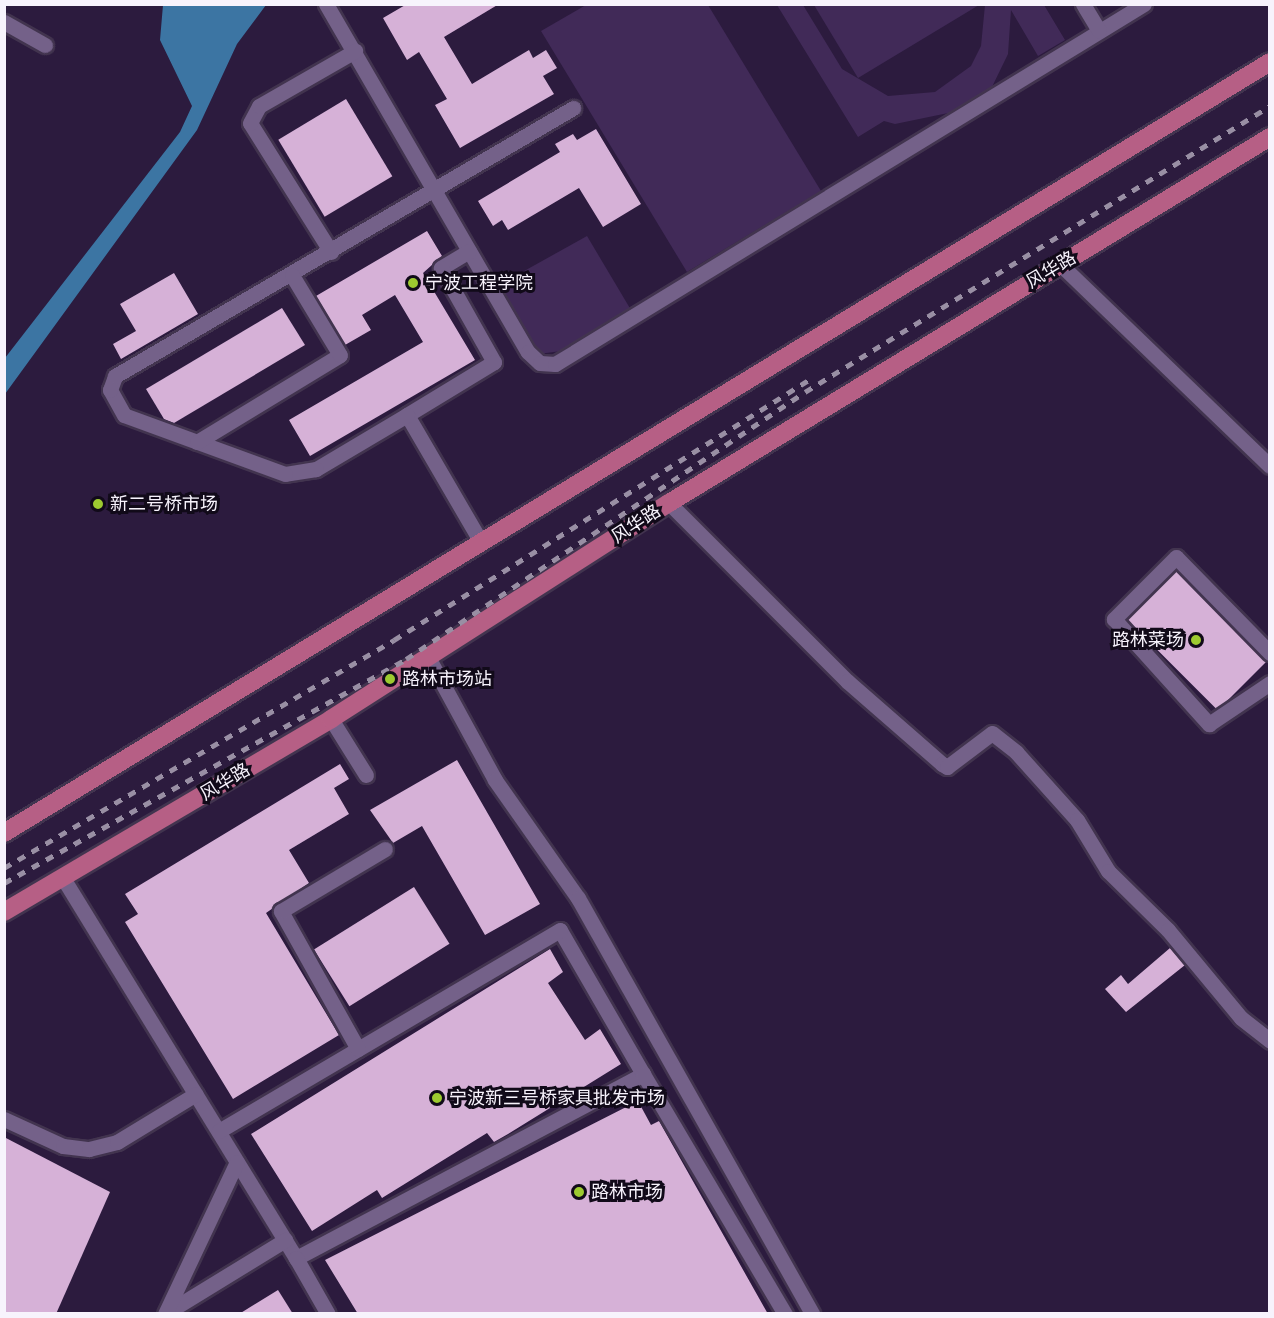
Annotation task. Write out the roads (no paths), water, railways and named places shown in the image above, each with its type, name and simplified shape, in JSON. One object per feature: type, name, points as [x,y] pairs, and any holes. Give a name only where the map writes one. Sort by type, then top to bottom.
[{"type":"main road","points":[[4,833],[1269,62]]},
{"type":"main road","name":"风华路","points":[[4,912],[331,719],[669,503],[1269,137]]},
{"type":"street","points":[[326,4],[528,352],[540,363],[555,364],[1144,4]]},
{"type":"street","points":[[1083,4],[1099,31]]},
{"type":"street","points":[[4,22],[45,45]]},
{"type":"street","points":[[331,252],[250,123],[259,106],[355,51]]},
{"type":"street","points":[[469,251],[441,268],[494,362],[407,415],[300,474],[285,474],[124,415],[110,390],[115,376],[436,191],[573,108]]},
{"type":"street","points":[[1060,264],[1269,466]]},
{"type":"street","points":[[197,442],[340,355],[292,274]]},
{"type":"street","points":[[407,415],[481,542]]},
{"type":"street","points":[[669,503],[846,681],[942,764],[947,766],[992,733],[1016,752],[1077,820],[1108,871],[1168,930],[1241,1018],[1269,1041]]},
{"type":"street","points":[[1269,653],[1176,557],[1114,619],[1209,724],[1269,683]]},
{"type":"street","points":[[428,657],[495,780],[578,898],[812,1314]]},
{"type":"street","points":[[331,719],[366,775]]},
{"type":"street","points":[[357,1049],[281,911],[385,849]]},
{"type":"street","points":[[63,878],[219,1131],[328,1314]]},
{"type":"street","points":[[219,1131],[560,930],[785,1314]]},
{"type":"street","points":[[296,1258],[643,1074]]},
{"type":"street","points":[[4,1119],[63,1146],[89,1149],[117,1142],[196,1094]]},
{"type":"street","points":[[166,1313],[237,1162]]},
{"type":"street","points":[[166,1313],[285,1240]]},
{"type":"water","points":[[163,5],[266,5],[237,44],[197,130],[5,394],[5,358],[180,132],[192,106],[160,40]]},
{"type":"railway","points":[[4,883],[406,659],[805,392],[1270,106]]},
{"type":"railway","points":[[4,868],[394,640],[810,379]]},
{"type":"place","name":"宁波工程学院","points":[[413,283]]},
{"type":"place","name":"新二号桥市场","points":[[98,504]]},
{"type":"place","name":"路林菜场","points":[[1196,640]]},
{"type":"place","name":"路林市场站","points":[[390,679]]},
{"type":"place","name":"宁波新三号桥家具批发市场","points":[[437,1098]]},
{"type":"place","name":"路林市场","points":[[579,1192]]}]
